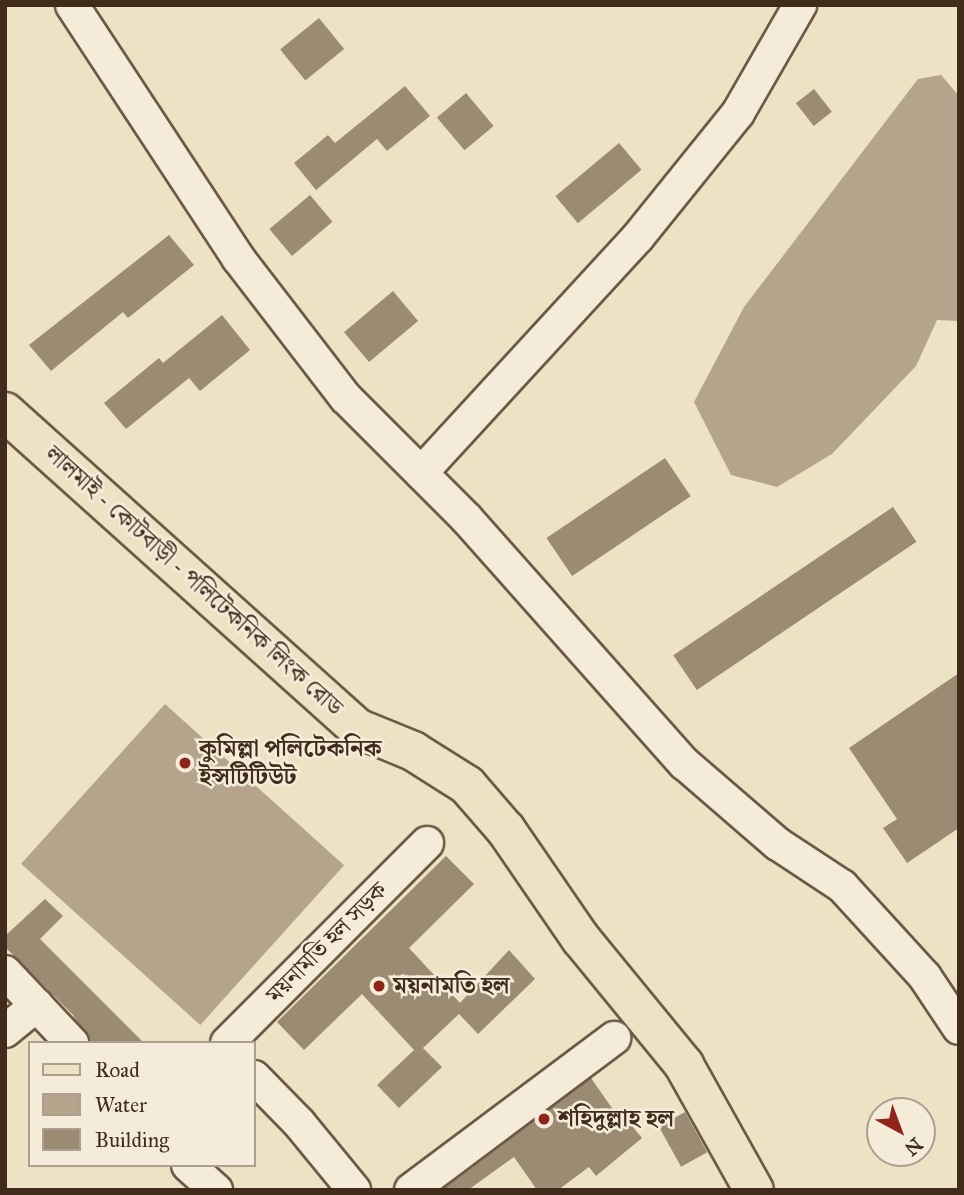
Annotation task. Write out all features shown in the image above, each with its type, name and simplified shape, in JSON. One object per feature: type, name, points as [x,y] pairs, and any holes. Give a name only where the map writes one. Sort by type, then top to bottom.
[{"type":"main road","name":"লালমাই - কোটবাড়ী - পলিটেকনিক লিংক রোড","points":[[5,412],[357,727],[413,751],[467,785],[506,830],[581,939],[684,1065],[754,1190]]},
{"type":"street","points":[[72,5],[238,258],[346,398],[421,473],[684,762],[778,844],[842,886],[925,977],[959,1028]]},
{"type":"street","points":[[421,473],[638,237],[738,113],[800,5]]},
{"type":"street","name":"ময়নামতি হল সড়ক","points":[[229,1041],[427,843]]},
{"type":"street","points":[[5,972],[70,1041]]},
{"type":"street","points":[[5,1031],[37,1006]]},
{"type":"street","points":[[411,1190],[614,1038]]},
{"type":"street","points":[[256,1079],[299,1122],[354,1190]]},
{"type":"street","points":[[190,1167],[216,1190]]},
{"type":"water","points":[[941,75],[959,96],[959,321],[937,320],[916,366],[832,454],[777,487],[731,475],[694,402],[744,307],[918,79]]},
{"type":"water","points":[[165,704],[344,865],[200,1025],[21,864]]},
{"type":"building","points":[[319,18],[344,49],[305,81],[280,49]]},
{"type":"building","points":[[405,86],[430,116],[387,151],[377,139],[316,190],[294,163],[328,135],[335,143]]},
{"type":"building","points":[[814,89],[832,112],[814,126],[796,103]]},
{"type":"building","points":[[466,93],[494,126],[465,150],[437,117]]},
{"type":"building","points":[[619,143],[641,170],[578,223],[555,196]]},
{"type":"building","points":[[310,195],[332,222],[292,256],[269,229]]},
{"type":"building","points":[[169,235],[194,265],[128,318],[123,312],[51,371],[29,345]]},
{"type":"building","points":[[393,291],[418,321],[369,362],[344,332]]},
{"type":"building","points":[[222,315],[250,350],[200,391],[189,378],[126,429],[104,403],[159,358],[163,363]]},
{"type":"building","points":[[665,458],[691,496],[572,576],[546,538]]},
{"type":"building","points":[[893,507],[916,542],[697,690],[673,655]]},
{"type":"building","points":[[959,673],[959,828],[907,863],[883,828],[897,819],[849,748]]},
{"type":"building","name":"ময়নামতি হল","points":[[446,856],[474,884],[409,948],[460,1003],[509,950],[535,979],[478,1034],[459,1014],[423,1048],[442,1067],[399,1108],[377,1085],[414,1050],[362,994],[304,1050],[277,1022]]},
{"type":"building","points":[[45,899],[63,916],[40,939],[142,1041],[89,1041],[73,1015],[5,947],[5,936]]},
{"type":"building","points":[[591,1078],[614,1111],[617,1108],[642,1138],[596,1176],[589,1167],[558,1190],[537,1190],[514,1157],[468,1190],[442,1190]]},
{"type":"building","points":[[685,1112],[707,1152],[681,1167],[659,1127]]},
{"type":"place","name":"কুমিল্লা পলিটেকনিক ইন্সটিটিউট","points":[[185,763]]},
{"type":"place","name":"ময়নামতি হল","points":[[379,986]]},
{"type":"place","name":"শহিদুল্লাহ হল","points":[[544,1119]]}]
